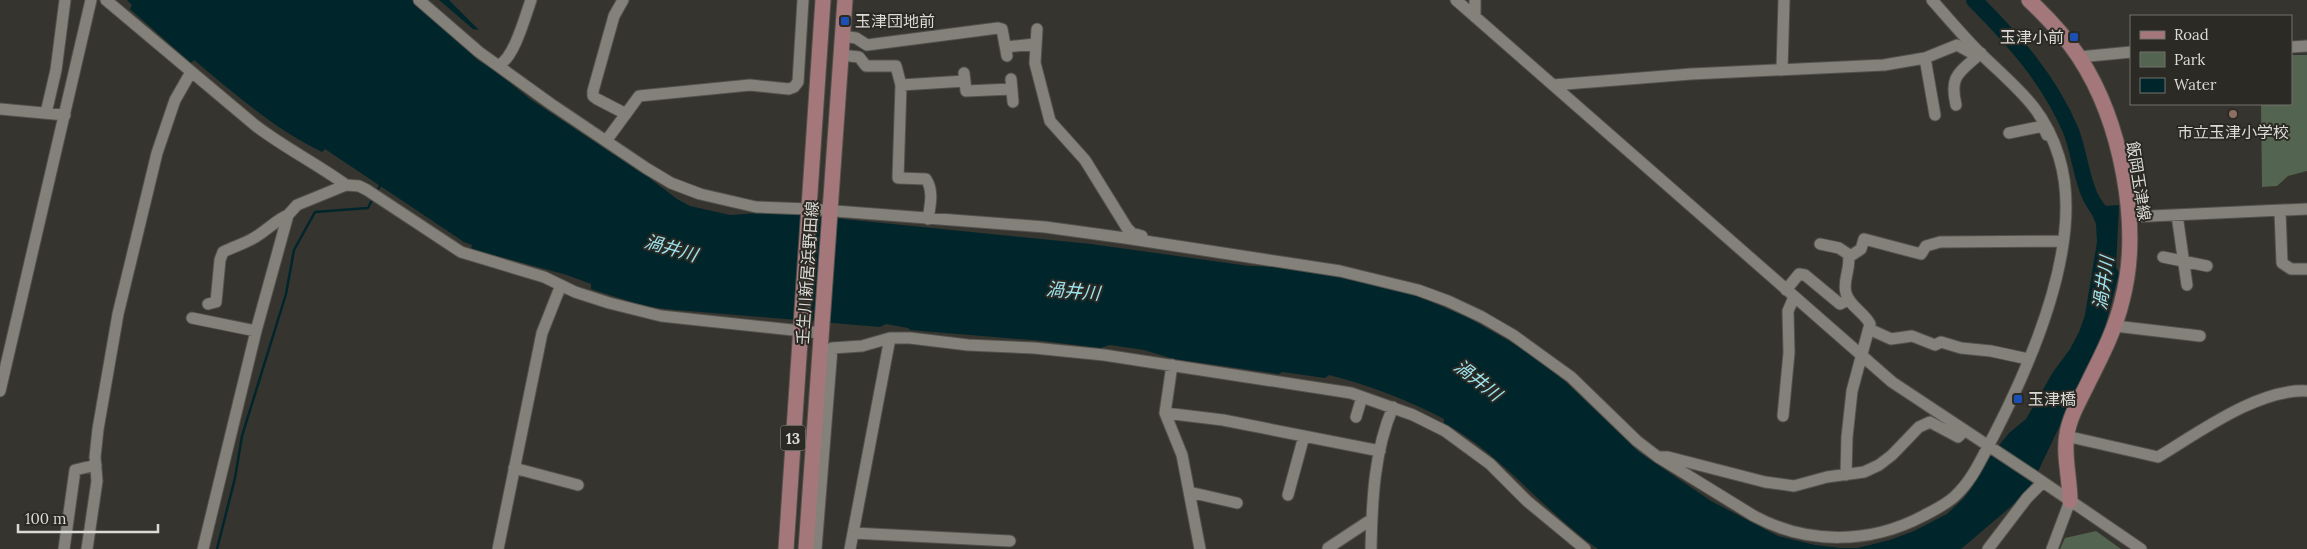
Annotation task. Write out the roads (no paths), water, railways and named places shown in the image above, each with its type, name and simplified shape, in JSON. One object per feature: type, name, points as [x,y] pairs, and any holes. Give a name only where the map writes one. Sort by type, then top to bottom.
[{"type":"main road","name":"壬生川新居浜野田線","points":[[786,549],[823,0]]},
{"type":"main road","name":"壬生川新居浜野田線","points":[[806,549],[845,0]]},
{"type":"main road","name":"飯岡玉津線","points":[[2028,0],[2066,40],[2079,57],[2099,94],[2108,115],[2122,173],[2129,218],[2126,282],[2115,326],[2077,406],[2066,436],[2065,449],[2069,469],[2070,501]]},
{"type":"street","points":[[46,113],[56,70],[65,0]]},
{"type":"street","points":[[0,391],[91,0]]},
{"type":"street","points":[[106,0],[275,140],[317,164],[346,185]]},
{"type":"street","points":[[419,0],[479,52],[551,104],[671,183],[700,194],[756,207],[1045,227],[1155,242],[1373,278],[1418,290],[1448,301],[1482,317],[1513,335],[1571,378],[1636,441],[1658,457],[1767,523],[1797,532],[1846,539],[1864,537],[1904,526],[1952,498],[1968,483],[1989,447],[2028,359],[2050,299],[2063,241],[2067,214],[2066,190],[2060,159],[2047,123],[2034,106],[1979,55],[1932,0]]},
{"type":"street","points":[[499,65],[505,62],[511,53],[531,0]]},
{"type":"street","points":[[623,0],[614,16],[593,96],[626,114]]},
{"type":"street","points":[[606,141],[639,96],[750,85],[788,89],[794,87],[798,82],[803,0]]},
{"type":"street","points":[[1456,0],[1892,382],[2141,549]]},
{"type":"street","points":[[1475,0],[1476,17]]},
{"type":"street","points":[[1782,70],[1784,0]]},
{"type":"street","points":[[842,36],[856,38],[867,45],[998,28],[1002,29],[1004,33],[1007,51],[1035,44]]},
{"type":"street","points":[[1037,29],[1035,44],[1036,63],[1047,114],[1052,126],[1085,160],[1127,228],[1132,233],[1152,238],[1155,242]]},
{"type":"street","points":[[1553,85],[1884,65],[1925,58],[1957,45],[1979,55]]},
{"type":"street","points":[[2292,47],[2307,46]]},
{"type":"street","points":[[2079,57],[2130,52]]},
{"type":"street","points":[[1956,106],[1952,87],[1958,74],[1979,55]]},
{"type":"street","points":[[841,56],[859,57],[866,66],[896,66],[901,85],[898,178],[926,180],[931,195],[928,218]]},
{"type":"street","points":[[1925,58],[1935,115]]},
{"type":"street","points":[[87,549],[97,481],[98,429],[111,350],[126,280],[164,131],[175,100],[191,72]]},
{"type":"street","points":[[901,85],[965,77],[966,91],[1012,84],[1013,102]]},
{"type":"street","points":[[0,109],[65,115]]},
{"type":"street","points":[[2009,133],[2042,126],[2048,136],[2053,138]]},
{"type":"street","points":[[208,304],[216,302],[220,260],[223,252],[252,239],[277,224],[297,205],[346,185],[359,186],[367,190],[461,252],[544,277],[574,292],[609,303],[661,316],[821,331]]},
{"type":"street","points":[[2129,218],[2307,209]]},
{"type":"street","points":[[2280,211],[2282,263],[2291,268],[2307,269]]},
{"type":"street","points":[[203,549],[256,331],[288,215]]},
{"type":"street","points":[[2177,215],[2187,285]]},
{"type":"street","points":[[1849,257],[1862,249],[1864,239],[1921,254],[1926,246],[1940,242],[2063,241]]},
{"type":"street","points":[[1820,244],[1839,248],[1848,254],[1844,286],[1848,300],[1870,324],[1852,391],[1847,437],[1846,475]]},
{"type":"street","points":[[2163,257],[2207,266]]},
{"type":"street","points":[[1782,416],[1789,353],[1788,311],[1790,294],[1799,274],[1805,275],[1840,304],[1848,300]]},
{"type":"street","points":[[498,549],[542,333],[561,284]]},
{"type":"street","points":[[192,318],[256,331]]},
{"type":"street","points":[[2115,326],[2200,336]]},
{"type":"street","points":[[1869,329],[1891,339],[1912,336],[1935,345],[1941,342],[1961,348],[1991,351],[2028,359]]},
{"type":"street","points":[[850,549],[890,338]]},
{"type":"street","points":[[816,549],[832,348],[862,346],[890,338],[1034,348],[1172,365],[1307,385],[1362,397],[1393,407],[1445,431],[1495,469],[1527,501],[1585,549]]},
{"type":"street","points":[[1172,365],[1165,413],[1182,455],[1200,549]]},
{"type":"street","points":[[2066,436],[2158,457],[2240,408],[2284,392],[2307,391]]},
{"type":"street","points":[[1356,417],[1362,397]]},
{"type":"street","points":[[1371,549],[1372,519],[1383,431],[1393,407]]},
{"type":"street","points":[[1165,413],[1223,420],[1380,451]]},
{"type":"street","points":[[1658,457],[1668,456],[1778,484],[1794,486],[1864,472],[1879,465],[1892,455],[1919,427],[1927,422],[1958,437],[1964,431]]},
{"type":"street","points":[[1288,495],[1304,436]]},
{"type":"street","points":[[64,549],[75,470],[96,465]]},
{"type":"street","points":[[514,468],[578,485]]},
{"type":"street","points":[[1988,549],[2040,480]]},
{"type":"street","points":[[1189,492],[1238,502]]},
{"type":"street","points":[[2052,549],[2070,501]]},
{"type":"street","points":[[1328,548],[1372,519]]},
{"type":"street","points":[[853,533],[1010,541]]},
{"type":"water","points":[[127,0],[415,0],[477,55],[476,59],[496,71],[530,99],[690,206],[730,215],[759,213],[794,214],[1091,244],[1249,266],[1284,267],[1359,280],[1417,296],[1467,317],[1525,350],[1567,383],[1639,452],[1711,501],[1778,536],[1815,545],[1857,548],[1890,540],[1914,531],[1947,514],[1963,499],[1971,489],[1987,460],[2009,433],[2026,419],[2079,332],[2085,315],[2097,242],[2096,224],[2089,207],[2119,205],[2116,267],[2119,273],[2103,335],[2032,484],[2014,504],[1961,549],[1598,549],[1559,518],[1485,451],[1444,423],[1444,419],[1388,394],[1329,375],[1325,378],[1282,372],[1279,374],[1174,359],[1144,350],[1110,345],[1100,348],[1043,341],[910,330],[886,324],[880,327],[644,306],[591,289],[591,284],[567,275],[471,249],[472,245],[464,242],[325,149],[322,152],[304,143],[271,122],[194,60],[191,63],[130,9],[132,5]]},
{"type":"water","points":[[439,0],[449,0],[479,30],[473,29]]},
{"type":"waterway","name":"渦井川","points":[[1974,0],[2016,45],[2052,94],[2071,131],[2090,196],[2107,222],[2107,226]]},
{"type":"waterway","points":[[377,191],[381,184]]},
{"type":"waterway","points":[[217,549],[235,478],[242,436],[286,294],[294,250],[315,212],[368,208],[373,198]]},
{"type":"place","name":"玉津団地前","points":[[845,21]]},
{"type":"place","name":"玉津小前","points":[[2074,37]]},
{"type":"place","name":"市立玉津小学校","points":[[2233,114]]},
{"type":"place","name":"玉津橋","points":[[2018,399]]}]
